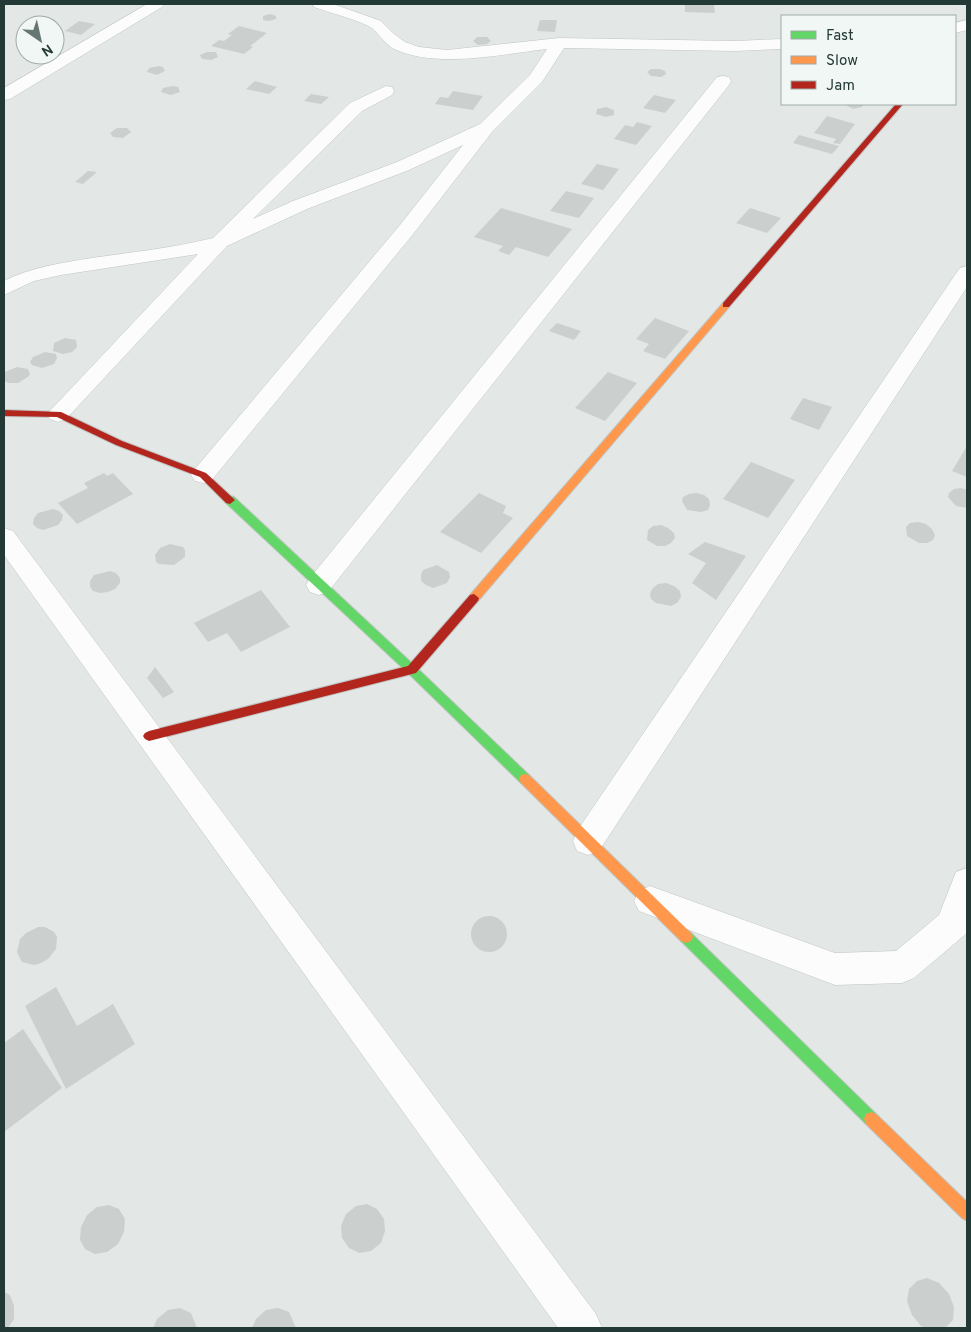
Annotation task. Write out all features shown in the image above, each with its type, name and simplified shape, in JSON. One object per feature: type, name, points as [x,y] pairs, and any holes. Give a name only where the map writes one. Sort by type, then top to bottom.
[{"type":"street","points":[[4,95],[157,4]]},
{"type":"street","points":[[319,4],[376,24],[388,37],[399,45],[416,51],[447,54],[559,43],[735,46],[781,44]]},
{"type":"street","points":[[203,476],[407,229],[486,128],[536,78],[559,43]]},
{"type":"street","points":[[319,585],[723,81]]},
{"type":"street","points":[[58,414],[220,242],[328,133],[356,107],[386,91]]},
{"type":"street","points":[[149,736],[412,670],[899,105]]},
{"type":"street","points":[[4,289],[27,277],[61,269],[189,250],[220,242],[300,205],[402,166],[486,128]]},
{"type":"street","points":[[588,841],[967,272]]},
{"type":"street","points":[[4,413],[58,414],[119,443],[203,476],[412,670],[967,1213]]},
{"type":"street","points":[[4,537],[582,1328]]},
{"type":"street","points":[[650,901],[835,969],[902,967],[959,921],[967,882]]},
{"type":"building","points":[[685,4],[714,4],[715,13],[685,12]]},
{"type":"building","points":[[270,14],[276,16],[276,19],[263,20],[263,16]]},
{"type":"building","points":[[540,20],[557,20],[555,32],[537,31]]},
{"type":"building","points":[[79,21],[95,24],[81,35],[65,31]]},
{"type":"building","points":[[239,26],[267,33],[250,46],[253,47],[244,54],[211,46],[219,40],[224,41],[232,35],[228,34]]},
{"type":"building","points":[[477,37],[487,37],[491,41],[487,44],[478,45],[473,41]]},
{"type":"building","points":[[207,52],[216,52],[218,57],[211,60],[202,59],[200,55]]},
{"type":"building","points":[[163,67],[165,71],[157,75],[147,72],[149,68]]},
{"type":"building","points":[[651,69],[660,69],[665,71],[666,74],[661,77],[651,76],[647,72]]},
{"type":"building","points":[[255,81],[277,87],[269,94],[246,89]]},
{"type":"building","points":[[178,87],[180,92],[171,95],[161,92],[163,88]]},
{"type":"building","points":[[453,91],[483,96],[473,110],[435,104],[440,97],[448,98]]},
{"type":"building","points":[[311,94],[329,97],[321,104],[304,101]]},
{"type":"building","points":[[654,95],[676,100],[665,113],[643,108]]},
{"type":"building","points":[[846,105],[863,105],[862,107],[853,109]]},
{"type":"building","points":[[606,107],[614,110],[614,115],[606,117],[596,114],[597,109]]},
{"type":"building","points":[[827,116],[855,124],[840,144],[833,143],[836,139],[814,133]]},
{"type":"building","points":[[637,122],[652,126],[636,145],[614,139],[625,125],[633,127]]},
{"type":"building","points":[[117,128],[127,128],[131,132],[123,138],[113,137],[110,133]]},
{"type":"building","points":[[799,135],[839,146],[832,154],[793,143]]},
{"type":"building","points":[[597,164],[619,169],[603,190],[581,184]]},
{"type":"building","points":[[88,171],[97,172],[83,184],[75,182]]},
{"type":"building","points":[[566,191],[594,198],[579,218],[550,211]]},
{"type":"building","points":[[501,208],[572,229],[548,257],[516,247],[509,255],[498,251],[503,246],[474,237]]},
{"type":"building","points":[[750,208],[781,218],[767,233],[736,223]]},
{"type":"building","points":[[655,318],[689,331],[665,359],[643,351],[649,344],[636,339]]},
{"type":"building","points":[[557,323],[581,331],[574,340],[549,331]]},
{"type":"building","points":[[65,338],[76,340],[77,347],[72,352],[63,354],[53,351],[54,343]]},
{"type":"building","points":[[45,352],[56,354],[57,358],[54,364],[42,368],[32,365],[30,362],[33,357]]},
{"type":"building","points":[[17,367],[28,369],[30,374],[28,377],[18,383],[4,381],[5,372]]},
{"type":"building","points":[[608,372],[637,383],[605,421],[575,408]]},
{"type":"building","points":[[803,398],[832,407],[819,430],[790,419]]},
{"type":"building","points":[[967,446],[967,477],[952,471]]},
{"type":"building","points":[[751,462],[795,480],[768,518],[723,499]]},
{"type":"building","points":[[104,473],[107,476],[113,473],[133,494],[77,524],[58,503],[88,488],[84,483]]},
{"type":"building","points":[[961,488],[967,490],[967,508],[956,506],[948,497],[949,493],[954,489]]},
{"type":"building","points":[[479,493],[506,506],[503,513],[513,518],[481,553],[440,532]]},
{"type":"building","points":[[697,493],[709,499],[710,505],[708,510],[701,512],[687,510],[682,501],[683,497]]},
{"type":"building","points":[[53,509],[63,515],[58,525],[43,530],[33,524],[34,518],[38,513]]},
{"type":"building","points":[[910,523],[926,524],[932,529],[935,535],[933,540],[927,543],[919,543],[907,536],[906,527]]},
{"type":"building","points":[[661,525],[674,533],[675,538],[665,546],[657,546],[647,540],[648,530],[653,526]]},
{"type":"building","points":[[705,542],[746,556],[716,600],[692,583],[706,563],[688,554]]},
{"type":"building","points":[[170,544],[183,547],[185,557],[174,565],[159,564],[156,562],[155,555],[160,548]]},
{"type":"building","points":[[437,565],[449,572],[450,577],[447,583],[433,588],[421,581],[421,575],[423,570]]},
{"type":"building","points":[[110,571],[116,573],[120,578],[120,583],[115,589],[100,593],[93,591],[90,587],[90,581],[94,575]]},
{"type":"building","points":[[666,583],[680,591],[681,597],[677,603],[671,606],[656,603],[651,599],[652,589],[658,584]]},
{"type":"building","points":[[261,590],[290,627],[241,652],[227,633],[208,642],[194,623]]},
{"type":"building","points":[[155,667],[174,692],[163,698],[147,678]]},
{"type":"building","points":[[489,916],[496,917],[502,921],[506,927],[506,941],[502,947],[496,951],[489,952],[482,951],[476,947],[472,941],[471,934],[472,927],[476,921],[482,917]]},
{"type":"building","points":[[38,927],[45,927],[54,932],[57,937],[56,949],[48,959],[41,963],[34,965],[22,962],[17,952],[20,939],[26,933]]},
{"type":"building","points":[[56,987],[77,1026],[113,1004],[135,1044],[66,1089],[25,1006]]},
{"type":"building","points":[[23,1029],[62,1088],[4,1132],[4,1043]]},
{"type":"building","points":[[367,1204],[377,1209],[384,1219],[385,1231],[381,1243],[371,1251],[359,1253],[349,1248],[342,1238],[341,1226],[346,1214],[356,1206]]},
{"type":"building","points":[[109,1205],[119,1209],[125,1219],[124,1232],[118,1244],[107,1252],[95,1254],[85,1249],[80,1240],[81,1227],[87,1215],[97,1207]]},
{"type":"building","points":[[927,1278],[939,1283],[949,1294],[954,1307],[953,1320],[945,1328],[921,1326],[912,1315],[907,1301],[909,1289],[917,1281]]},
{"type":"building","points":[[4,1292],[10,1295],[14,1306],[14,1319],[8,1328],[4,1328]]},
{"type":"building","points":[[180,1308],[191,1313],[197,1328],[153,1328],[157,1319],[168,1310]]},
{"type":"building","points":[[278,1308],[289,1312],[296,1328],[252,1328],[256,1319],[266,1310]]},
{"type":"traffic: fast","points":[[230,500],[412,670],[525,779]]},
{"type":"traffic: fast","points":[[686,937],[871,1119]]},
{"type":"traffic: slow","points":[[474,598],[726,305]]},
{"type":"traffic: slow","points":[[525,779],[686,937]]},
{"type":"traffic: slow","points":[[871,1119],[967,1213]]},
{"type":"traffic: jam","points":[[726,305],[899,105]]},
{"type":"traffic: jam","points":[[4,413],[58,414],[119,443],[203,475],[230,500]]},
{"type":"traffic: jam","points":[[149,736],[412,670],[474,598]]}]
